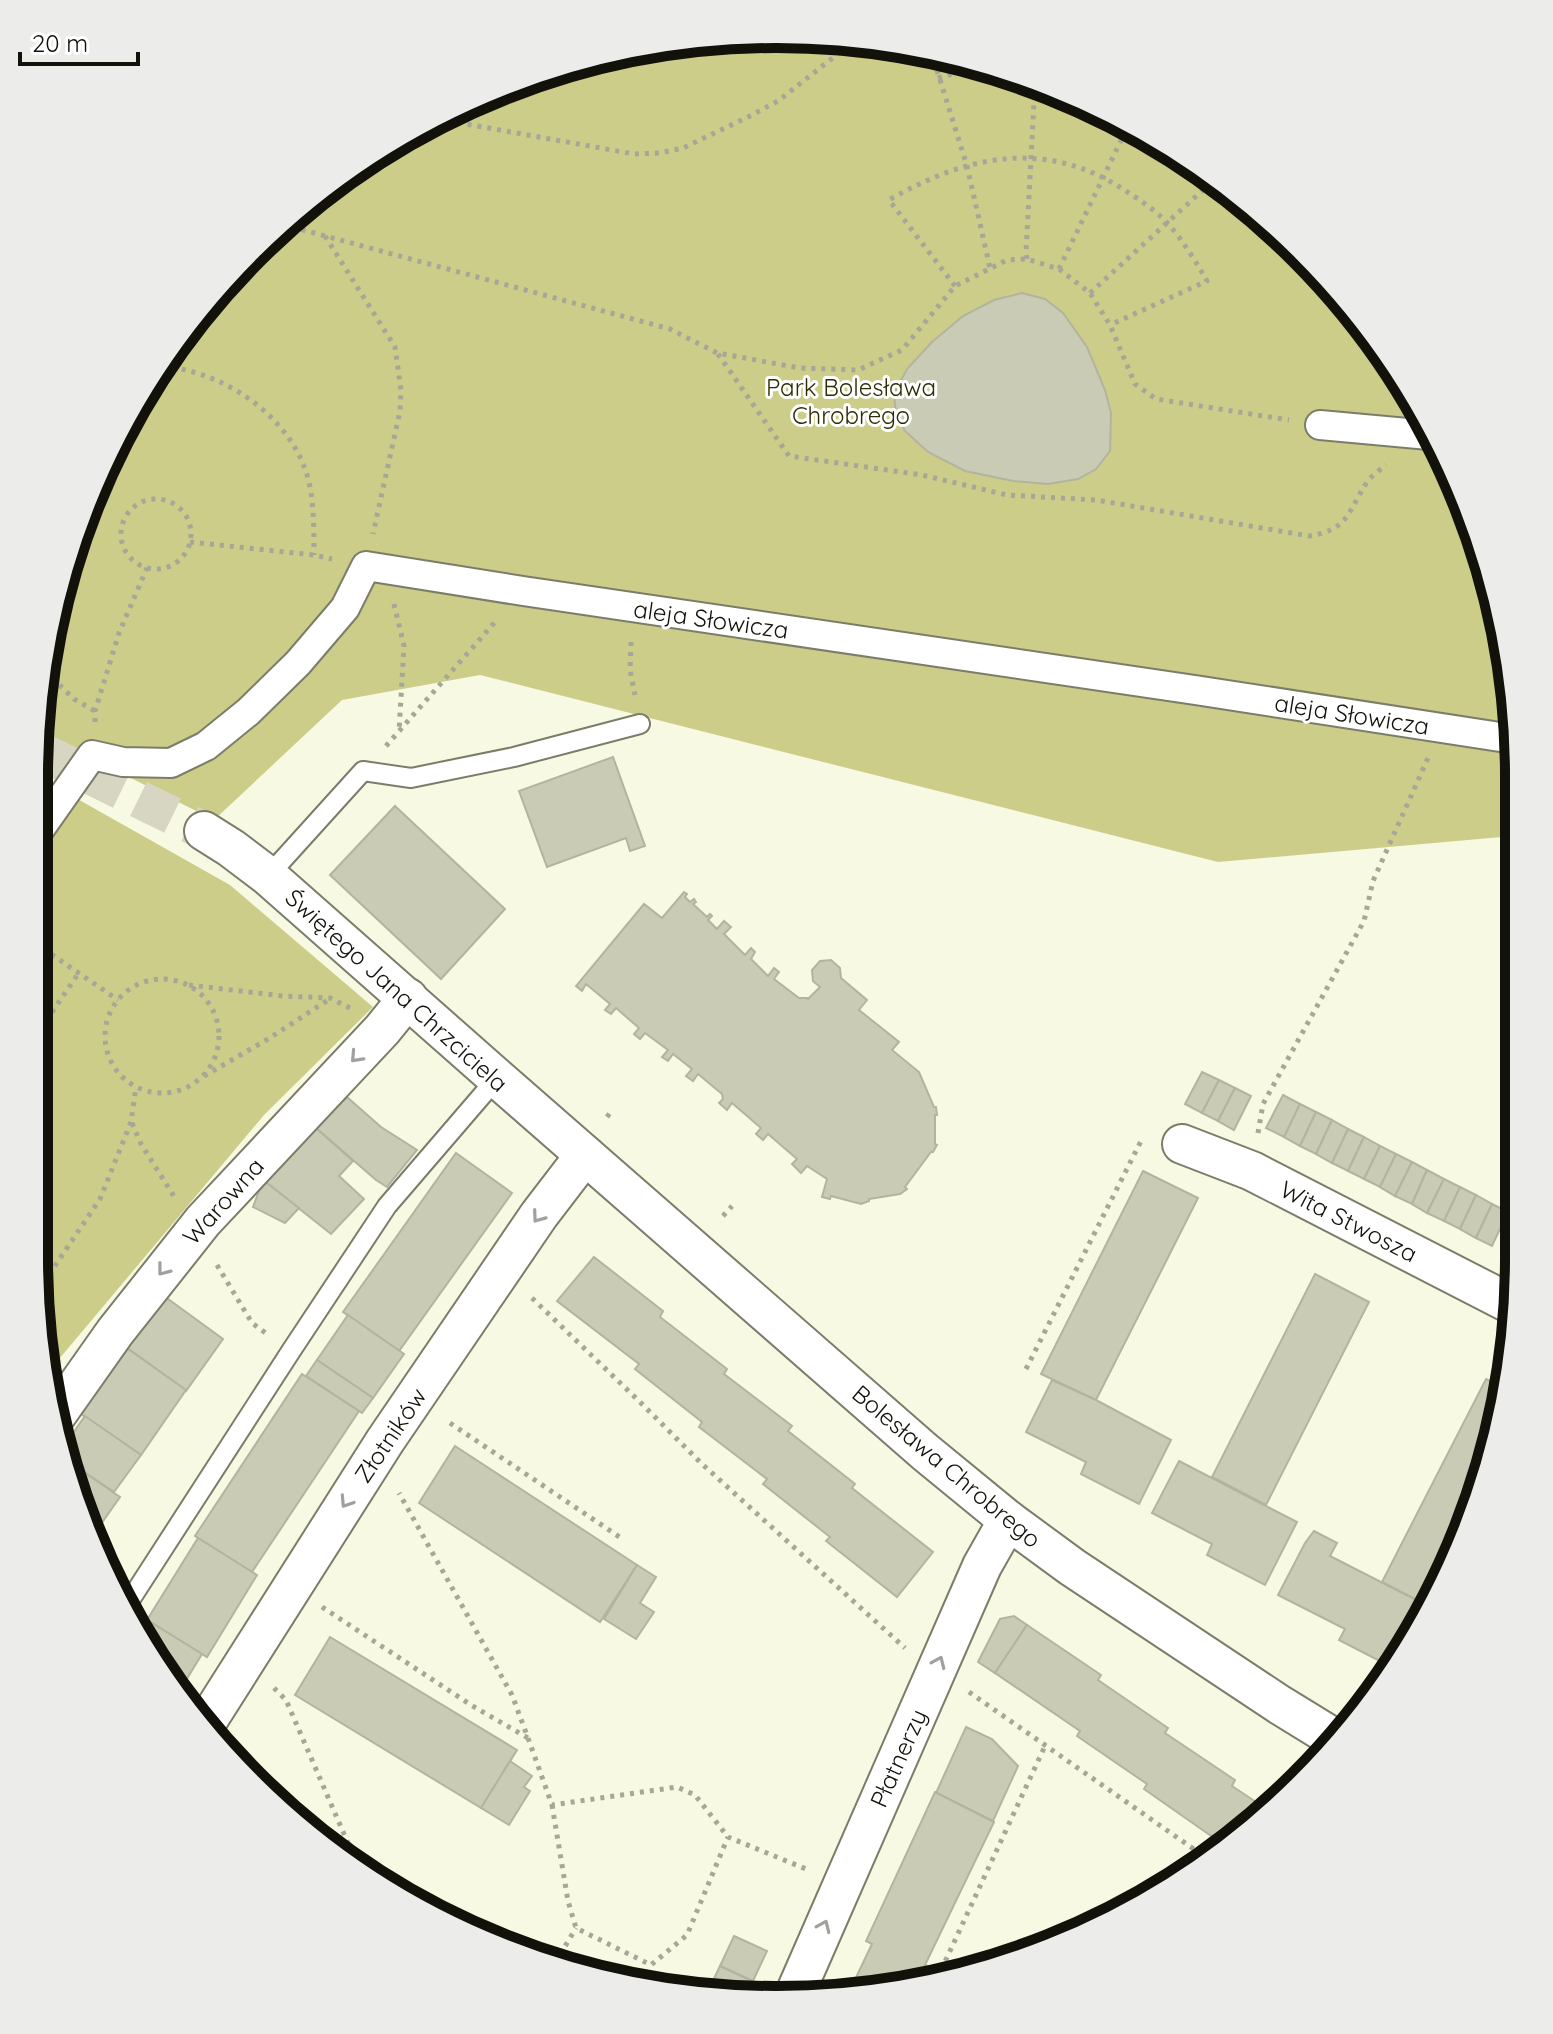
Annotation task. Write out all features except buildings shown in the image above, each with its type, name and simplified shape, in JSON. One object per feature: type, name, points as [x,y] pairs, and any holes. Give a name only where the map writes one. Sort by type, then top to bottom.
[{"type":"street","points":[[1320,425],[1419,435]]},
{"type":"street","name":"aleja Słowicza","points":[[366,566],[1503,737]]},
{"type":"street","points":[[48,818],[92,755],[123,762],[171,763],[206,746],[248,712],[298,663],[345,608],[366,566]]},
{"type":"street","name":"Świętego Jana Chrzciciela","points":[[204,831],[268,876],[585,1155]]},
{"type":"street","name":"Warowna","points":[[63,1405],[115,1332],[203,1221],[382,1030],[408,998]]},
{"type":"street","name":"Wita Stwosza","points":[[1182,1144],[1252,1171],[1503,1300]]},
{"type":"street","name":"Bolesława Chrobrego","points":[[585,1155],[925,1452],[1008,1520],[1084,1575],[1327,1734]]},
{"type":"street","name":"Złotników","points":[[211,1716],[385,1441],[539,1215],[585,1155]]},
{"type":"street","name":"Płatnerzy","points":[[799,1985],[982,1566],[1008,1520]]},
{"type":"lane","points":[[268,876],[363,771],[411,778],[514,757],[640,724]]},
{"type":"lane","points":[[132,1597],[387,1206],[497,1078]]},
{"type":"path","points":[[456,122],[634,154],[659,153],[683,148],[778,101],[841,51]]},
{"type":"path","points":[[935,66],[967,166],[990,268]]},
{"type":"path","points":[[938,78],[960,72]]},
{"type":"path","points":[[1027,259],[1034,95]]},
{"type":"path","points":[[1059,269],[1123,136]]},
{"type":"path","points":[[955,286],[889,200],[920,182],[989,160],[1031,157],[1068,164],[1104,176],[1168,223],[1207,281],[1110,325]]},
{"type":"path","points":[[1090,293],[1205,188]]},
{"type":"path","points":[[297,228],[670,329],[717,353],[800,368],[858,370],[902,350],[955,286],[1007,260],[1027,259],[1059,269],[1090,293],[1110,325],[1135,384],[1156,399],[1320,425]]},
{"type":"path","points":[[324,235],[395,347],[401,390],[400,411],[366,566],[387,591],[396,609],[404,646],[399,732]]},
{"type":"path","points":[[717,353],[789,456],[922,475],[1007,495],[1096,500],[1309,536],[1326,533],[1342,524],[1369,479],[1421,437]]},
{"type":"path","points":[[175,367],[214,378],[242,394],[277,422],[299,454],[310,485],[314,520],[314,555],[190,542]]},
{"type":"path","points":[[160,499],[172,503],[184,513],[190,527],[190,542],[184,556],[172,566],[157,570],[147,568],[132,560],[125,551],[121,540],[122,527],[127,515],[136,506],[147,500],[160,499]]},
{"type":"path","points":[[92,755],[95,711],[119,633],[147,568]]},
{"type":"path","points":[[363,771],[523,591]]},
{"type":"path","points":[[634,607],[630,670],[640,724]]},
{"type":"path","points":[[54,680],[74,699],[95,711]]},
{"type":"path","points":[[1263,1104],[1364,921],[1373,881],[1441,727]]},
{"type":"path","points":[[48,952],[118,1000]]},
{"type":"path","points":[[48,1018],[78,974]]},
{"type":"path","points":[[330,998],[188,1087],[171,1092],[153,1092],[136,1087],[111,1062],[106,1044],[105,1027],[111,1009],[136,985],[153,979],[283,996],[330,998],[362,1014]]},
{"type":"path","points":[[188,985],[203,995],[219,1026],[219,1044],[203,1076]]},
{"type":"path","points":[[49,1275],[100,1199],[131,1122],[136,1087]]},
{"type":"path","points":[[607,1117],[613,1109]]},
{"type":"path","points":[[131,1122],[165,1181]]},
{"type":"path","points":[[1026,1369],[1150,1125],[1182,1144]]},
{"type":"path","points":[[723,1216],[732,1206]]},
{"type":"path","points":[[216,1264],[252,1323],[291,1351]]},
{"type":"path","points":[[532,1298],[701,1463],[909,1652]]},
{"type":"path","points":[[450,1423],[624,1540]]},
{"type":"path","points":[[399,1492],[512,1695],[552,1805],[568,1901],[576,1928],[651,1965],[687,1935],[728,1837]]},
{"type":"path","points":[[322,1606],[471,1705],[528,1738]]},
{"type":"path","points":[[273,1687],[286,1700],[350,1847]]},
{"type":"path","points":[[964,1688],[1197,1851]]},
{"type":"path","points":[[943,1966],[1045,1746]]},
{"type":"path","points":[[552,1805],[677,1787],[695,1795],[728,1837],[815,1873]]},
{"type":"path","points":[[561,1953],[576,1928]]},
{"type":"green space","name":"Park Bolesława Chrobrego","points":[[776,48],[824,50],[872,54],[965,73],[1055,103],[1099,123],[1181,171],[1220,199],[1292,261],[1324,296],[1382,372],[1407,412],[1450,498],[1466,542],[1491,634],[1499,681],[1505,837],[1218,862],[480,675],[342,700],[214,820],[50,737],[54,681],[73,588],[103,498],[146,412],[199,333],[261,261],[333,199],[372,171],[454,123],[498,103],[588,73],[681,54]]},
{"type":"green space","points":[[48,782],[230,885],[373,1007],[264,1115],[56,1363],[48,1258]]},
{"type":"tunnel","points":[[49,755],[204,831]]}]
